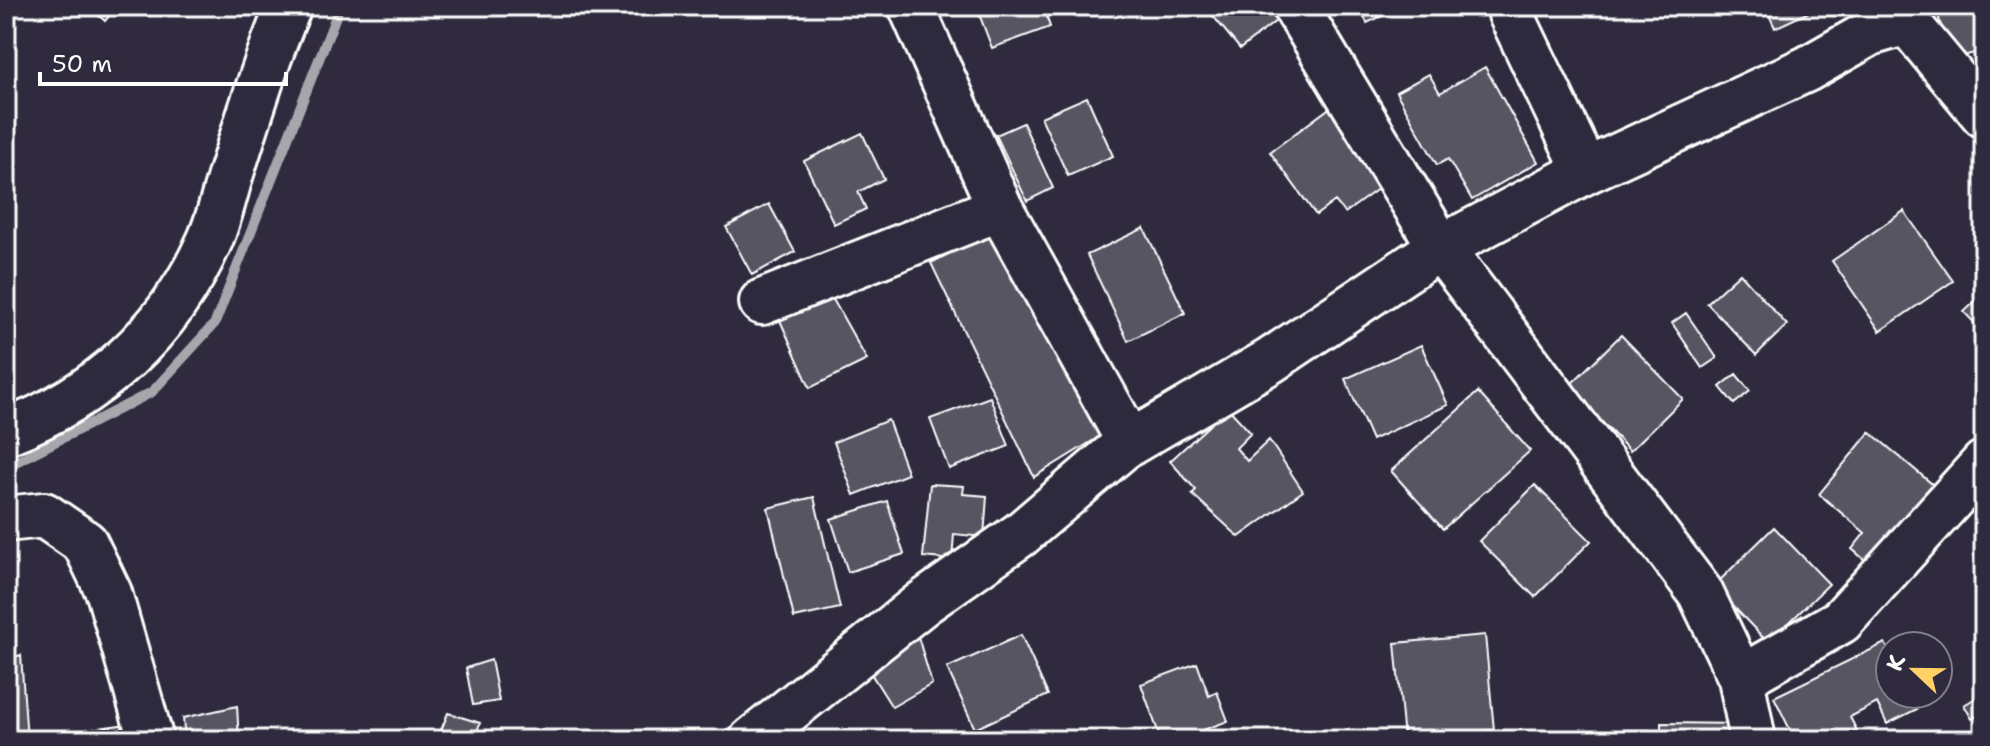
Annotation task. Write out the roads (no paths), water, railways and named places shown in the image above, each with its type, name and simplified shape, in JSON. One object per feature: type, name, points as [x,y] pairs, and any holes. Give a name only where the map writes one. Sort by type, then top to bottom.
[{"type":"street","points":[[6,432],[50,415],[86,392],[138,350],[180,297],[209,241],[265,68],[289,6]]},
{"type":"street","points":[[911,6],[1000,208],[1130,443]]},
{"type":"street","points":[[1295,6],[1441,248],[1700,592],[1741,678],[1753,740]]},
{"type":"street","points":[[1511,14],[1586,171]]},
{"type":"street","points":[[752,740],[923,603],[1021,534],[1130,443],[1270,361],[1441,248],[1586,171],[1807,69],[1904,14],[1984,115]]},
{"type":"street","points":[[762,302],[1000,208]]},
{"type":"street","points":[[1741,678],[1841,621],[1984,463]]},
{"type":"street","points":[[6,519],[44,515],[85,543],[109,593],[151,740]]},
{"type":"waterway","points":[[6,467],[152,392],[215,323],[340,6]]}]
